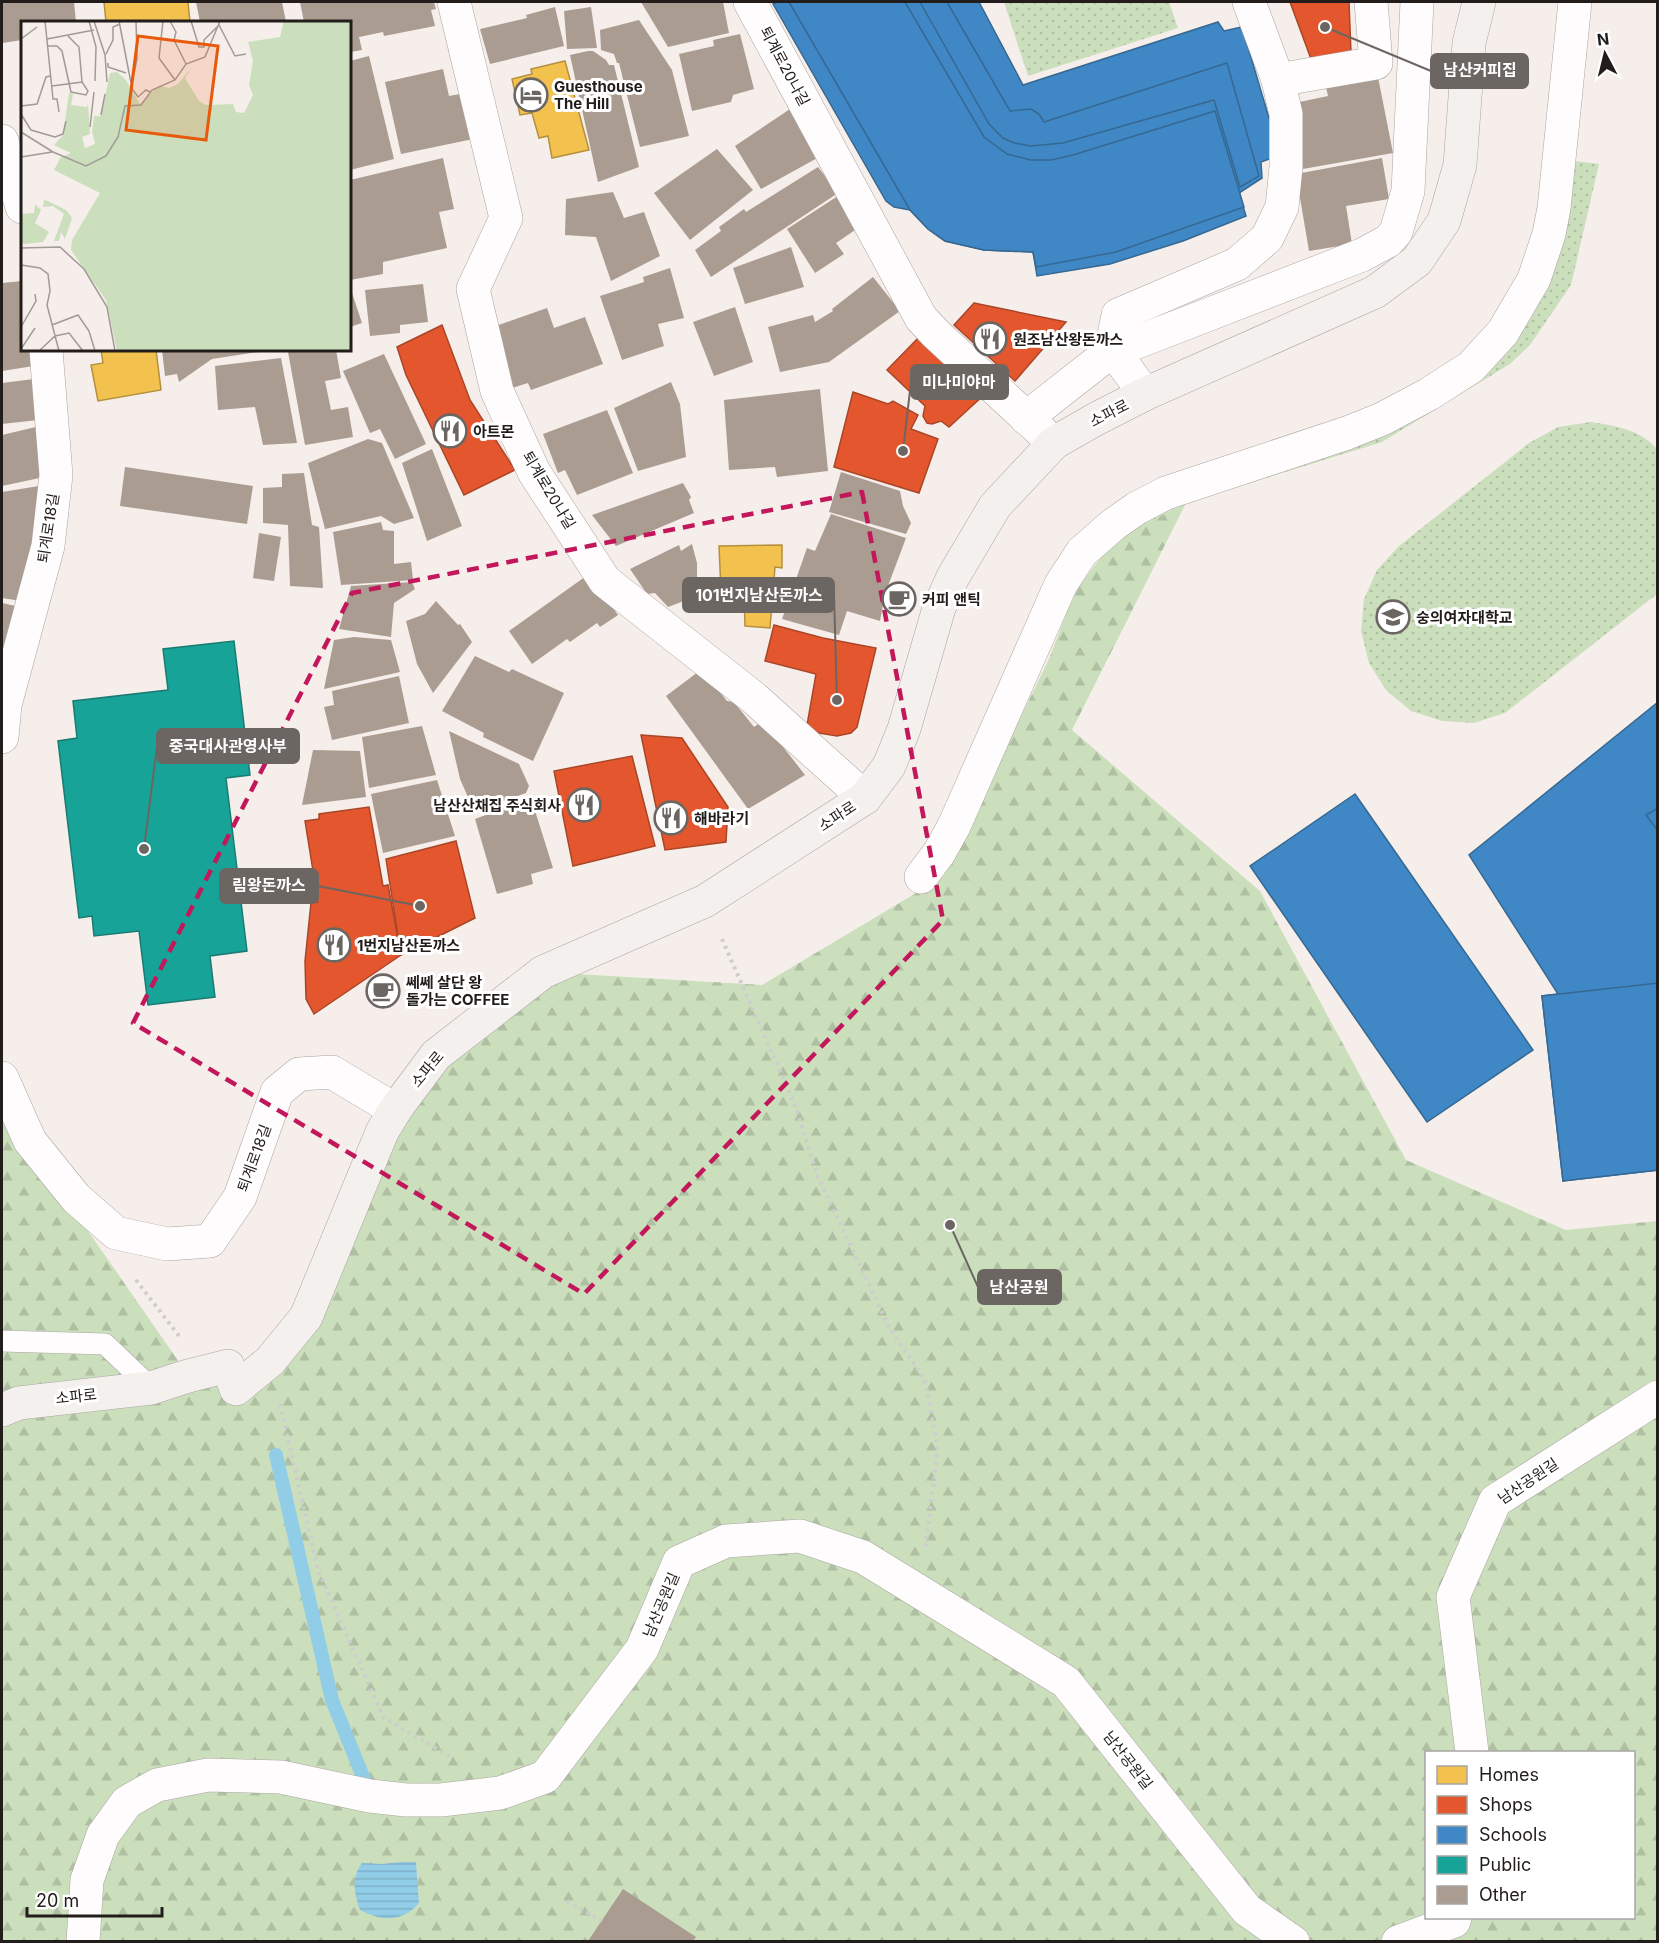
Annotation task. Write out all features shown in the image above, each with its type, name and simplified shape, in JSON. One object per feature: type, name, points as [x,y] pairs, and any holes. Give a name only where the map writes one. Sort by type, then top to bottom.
[{"type":"street","name":"퇴계로20나길","points":[[454,2],[506,218],[473,289],[497,391],[534,472],[605,581],[754,698],[865,798]]},
{"type":"street","name":"퇴계로20나길","points":[[750,2],[921,318],[1054,443]]},
{"type":"street","points":[[1145,394],[1120,360],[1113,340],[1118,315],[1237,264],[1267,238],[1282,207],[1286,167],[1286,114],[1278,80],[1249,2]]},
{"type":"street","points":[[1278,80],[1376,63],[1371,2]]},
{"type":"street","points":[[1026,418],[1109,353],[1362,255],[1388,241],[1396,232],[1408,191],[1417,2]]},
{"type":"street","name":"소파로","points":[[2,1410],[19,1403],[151,1388],[228,1366],[236,1389],[270,1361],[306,1317],[382,1132],[395,1110],[436,1054],[543,972],[705,901],[865,798],[889,766],[904,729],[939,608],[953,577],[995,506],[1054,443],[1145,394],[1375,292],[1417,261],[1444,221],[1460,165],[1469,43],[1479,2]]},
{"type":"street","points":[[921,877],[939,853],[954,826],[1061,585],[1082,552],[1121,519],[1166,493],[1347,433],[1382,419],[1471,367],[1503,332],[1534,279],[1549,234],[1554,208],[1575,2]]},
{"type":"street","points":[[2,141],[21,204]]},
{"type":"street","name":"퇴계로18길","points":[[2,737],[5,705],[48,546],[56,475],[46,351]]},
{"type":"street","name":"퇴계로18길","points":[[2,1078],[30,1141],[76,1198],[116,1233],[167,1244],[210,1241],[240,1197],[277,1092],[299,1074],[332,1072],[395,1110]]},
{"type":"street","name":"남산공원길","points":[[1472,1751],[1453,1597],[1495,1501],[1658,1397]]},
{"type":"street","name":"남산공원길","points":[[83,1941],[87,1880],[103,1835],[127,1802],[158,1785],[208,1775],[281,1777],[370,1796],[406,1800],[441,1800],[500,1794],[545,1777],[642,1649],[679,1562],[726,1541],[800,1536],[863,1557],[1066,1682],[1247,1910],[1293,1941]]},
{"type":"street","points":[[1398,1941],[1454,1919]]},
{"type":"lane","points":[[2,1341],[105,1344],[151,1388]]},
{"type":"path","points":[[705,901],[796,1108],[816,1175],[890,1329],[925,1380],[938,1451],[920,1592]]},
{"type":"path","points":[[116,1233],[122,1262],[181,1338],[228,1366]]},
{"type":"path","points":[[270,1361],[318,1570],[383,1717],[450,1756],[461,1759]]},
{"type":"path","points":[[567,1901],[602,1922]]},
{"type":"highlighted area","points":[[862,492],[943,920],[584,1294],[133,1023],[352,593]]},
{"type":"green space","points":[[1004,2],[1169,2],[1178,28],[1028,76]]},
{"type":"green space","points":[[1566,160],[1599,164],[1571,285],[1530,345],[1510,364],[1382,442],[1186,503],[1114,540],[1164,503],[1492,362]]},
{"type":"green space","points":[[1591,422],[1635,433],[1657,449],[1657,594],[1505,713],[1474,723],[1442,721],[1411,711],[1386,690],[1369,663],[1361,631],[1364,599],[1377,570],[1399,546],[1529,443],[1558,427]]},
{"type":"green space","points":[[1186,503],[1072,730],[1260,891],[1406,1160],[1566,1230],[1657,1221],[1657,1941],[2,1941],[2,1107],[188,1375],[270,1361],[382,1132],[543,972],[762,985],[943,877],[1049,659],[1074,593],[1114,540]]},
{"type":"water","points":[[416,1862],[419,1903],[406,1914],[391,1918],[383,1918],[360,1910],[356,1897],[355,1880],[362,1863]]},
{"type":"building: Homes","points":[[104,2],[188,2],[190,21],[106,21]]},
{"type":"building: Homes","points":[[565,61],[589,150],[552,158],[548,136],[539,138],[532,113],[520,115],[512,79],[532,74],[531,69]]},
{"type":"building: Homes","points":[[101,351],[156,351],[161,390],[98,401],[91,365],[103,363]]},
{"type":"building: Homes","points":[[782,545],[782,568],[775,567],[770,628],[745,626],[744,592],[721,591],[719,546]]},
{"type":"building: Shops","points":[[1290,2],[1349,2],[1351,53],[1311,59]]},
{"type":"building: Shops","points":[[974,303],[1066,322],[1015,381],[954,325]]},
{"type":"building: Shops","points":[[442,325],[470,400],[515,470],[464,495],[406,375],[397,347]]},
{"type":"building: Shops","points":[[922,334],[985,394],[949,427],[941,421],[927,423],[923,416],[925,406],[887,370]]},
{"type":"building: Shops","points":[[853,392],[888,404],[893,401],[918,415],[911,429],[938,439],[919,493],[834,467]]},
{"type":"building: Shops","points":[[774,625],[823,638],[876,648],[857,727],[851,733],[837,736],[806,731],[816,674],[765,661]]},
{"type":"building: Shops","points":[[641,735],[682,738],[728,807],[726,842],[665,850]]},
{"type":"building: Shops","points":[[632,756],[655,846],[573,866],[554,771]]},
{"type":"building: Shops","points":[[369,807],[383,886],[388,885],[401,955],[314,1014],[306,999],[305,961],[311,903],[318,902],[305,821],[319,819],[319,814]]},
{"type":"building: Shops","points":[[456,841],[475,918],[401,955],[386,859]]},
{"type":"building: Schools","points":[[778,2],[979,2],[1023,85],[1218,22],[1224,31],[1242,27],[1280,155],[1261,162],[1262,178],[1239,193],[1246,216],[1183,241],[1110,264],[1037,276],[1033,252],[984,250],[945,241],[928,229],[910,210],[894,207],[886,201],[773,4]]},
{"type":"building: Schools","points":[[789,2],[905,2],[984,137],[1007,154],[1031,160],[1051,160],[1215,111],[1244,207],[1116,252],[1036,267],[1033,252],[984,250],[945,241],[928,229],[910,210]]},
{"type":"building: Schools","points":[[920,2],[947,2],[1010,111],[1031,109],[1039,114],[1044,122],[1227,63],[1259,176],[1240,187],[1214,100],[1063,143],[1031,146],[1003,138],[989,124]]},
{"type":"building: Schools","points":[[1658,702],[1658,1170],[1563,1181],[1542,996],[1558,994],[1469,855]]},
{"type":"building: Schools","points":[[1355,794],[1533,1050],[1427,1122],[1250,866]]},
{"type":"building: Schools","points":[[1658,808],[1658,831],[1646,815]]},
{"type":"building: Schools","points":[[1658,983],[1658,1170],[1563,1181],[1542,996]]},
{"type":"building: Public","points":[[234,641],[250,775],[226,778],[247,951],[210,956],[215,997],[148,1005],[139,931],[94,936],[92,916],[79,918],[58,741],[77,738],[73,701],[168,690],[163,649]]},
{"type":"building: Other","points":[[2,2],[74,2],[76,21],[21,21],[21,40],[2,43]]},
{"type":"building: Other","points":[[196,2],[282,2],[286,21],[200,21]]},
{"type":"building: Other","points":[[300,2],[434,2],[436,9],[431,10],[435,26],[384,36],[383,32],[359,37],[362,50],[351,52],[351,21],[304,21]]},
{"type":"building: Other","points":[[641,2],[723,2],[729,33],[668,47]]},
{"type":"building: Other","points":[[555,7],[564,46],[490,64],[480,29],[527,18],[526,15]]},
{"type":"building: Other","points":[[591,7],[597,48],[567,49],[564,11]]},
{"type":"building: Other","points":[[639,20],[672,70],[689,136],[640,147],[619,63],[614,54],[601,50],[600,30]]},
{"type":"building: Other","points":[[740,34],[754,89],[733,95],[731,102],[692,111],[679,54],[714,46],[713,40]]},
{"type":"building: Other","points":[[593,51],[609,65],[614,65],[639,167],[598,182],[570,55]]},
{"type":"building: Other","points":[[369,56],[394,159],[351,170],[351,61]]},
{"type":"building: Other","points":[[443,69],[449,96],[466,93],[478,138],[401,154],[385,82]]},
{"type":"building: Other","points":[[1378,77],[1393,153],[1303,169],[1290,104],[1328,96],[1326,87]]},
{"type":"building: Other","points":[[793,107],[821,156],[761,189],[735,146]]},
{"type":"building: Other","points":[[717,149],[753,190],[690,240],[654,193]]},
{"type":"building: Other","points":[[443,158],[454,209],[439,212],[447,248],[383,262],[383,274],[351,280],[351,180]]},
{"type":"building: Other","points":[[1382,158],[1389,199],[1346,206],[1352,244],[1309,251],[1296,174]]},
{"type":"building: Other","points":[[818,167],[838,193],[711,277],[695,250],[721,231],[719,227],[744,209],[746,212]]},
{"type":"building: Other","points":[[613,192],[624,218],[644,212],[660,256],[611,281],[596,237],[565,235],[566,199]]},
{"type":"building: Other","points":[[844,192],[864,224],[836,243],[844,254],[815,273],[787,229]]},
{"type":"building: Other","points":[[791,247],[804,287],[745,304],[733,268]]},
{"type":"building: Other","points":[[670,268],[684,318],[658,324],[664,346],[622,360],[600,296],[644,282],[643,277]]},
{"type":"building: Other","points":[[873,277],[900,311],[829,362],[780,372],[768,327],[813,315],[815,322],[833,311],[832,309]]},
{"type":"building: Other","points":[[21,281],[21,351],[38,351],[40,365],[2,371],[2,283]]},
{"type":"building: Other","points":[[423,284],[428,322],[400,325],[400,333],[370,336],[365,290]]},
{"type":"building: Other","points":[[351,290],[362,323],[351,327]]},
{"type":"building: Other","points":[[735,307],[753,362],[714,376],[693,322]]},
{"type":"building: Other","points":[[547,308],[554,328],[585,317],[603,364],[531,390],[528,383],[512,388],[490,328]]},
{"type":"building: Other","points":[[162,351],[265,351],[212,359],[179,382],[177,374],[165,376]]},
{"type":"building: Other","points":[[336,351],[341,378],[325,381],[331,410],[348,407],[353,437],[305,445],[288,352]]},
{"type":"building: Other","points":[[384,354],[426,444],[395,459],[380,429],[370,433],[343,371]]},
{"type":"building: Other","points":[[281,358],[297,443],[263,445],[255,407],[218,410],[215,366]]},
{"type":"building: Other","points":[[34,379],[38,420],[2,424],[2,383]]},
{"type":"building: Other","points":[[671,382],[680,404],[686,457],[638,471],[614,408]]},
{"type":"building: Other","points":[[820,389],[828,471],[777,477],[775,467],[729,470],[724,400]]},
{"type":"building: Other","points":[[607,410],[633,473],[577,495],[565,470],[558,473],[543,434]]},
{"type":"building: Other","points":[[40,426],[49,476],[2,486],[2,435]]},
{"type":"building: Other","points":[[368,439],[382,443],[414,518],[394,524],[381,516],[325,529],[308,463]]},
{"type":"building: Other","points":[[432,449],[462,526],[427,541],[402,463]]},
{"type":"building: Other","points":[[125,467],[253,486],[247,524],[120,506]]},
{"type":"building: Other","points":[[841,472],[900,491],[903,506],[911,523],[906,534],[829,512]]},
{"type":"building: Other","points":[[304,473],[312,525],[319,527],[323,588],[290,586],[288,525],[263,523],[263,488],[282,487],[282,474]]},
{"type":"building: Other","points":[[683,483],[691,497],[689,500],[694,513],[616,546],[592,515]]},
{"type":"building: Other","points":[[45,485],[21,601],[2,598],[2,492]]},
{"type":"building: Other","points":[[831,514],[906,538],[885,594],[880,621],[847,611],[839,635],[782,619],[807,548],[815,551]]},
{"type":"building: Other","points":[[381,522],[383,530],[394,531],[394,564],[411,562],[413,580],[341,585],[333,532]]},
{"type":"building: Other","points":[[259,533],[281,537],[274,581],[253,578]]},
{"type":"building: Other","points":[[692,544],[697,563],[697,596],[668,607],[655,593],[647,594],[630,569],[679,545],[681,551]]},
{"type":"building: Other","points":[[589,574],[618,615],[600,627],[597,623],[570,642],[567,639],[532,664],[509,631]]},
{"type":"building: Other","points":[[412,582],[415,589],[394,603],[391,637],[339,629],[351,586]]},
{"type":"building: Other","points":[[436,601],[458,625],[460,624],[472,642],[433,693],[417,664],[406,621],[425,614]]},
{"type":"building: Other","points":[[2,603],[20,607],[9,651],[2,647]]},
{"type":"building: Other","points":[[354,637],[391,640],[400,672],[324,689],[334,640]]},
{"type":"building: Other","points":[[475,656],[509,672],[512,669],[564,693],[533,761],[483,737],[484,733],[442,711]]},
{"type":"building: Other","points":[[702,669],[727,701],[734,702],[754,727],[763,721],[805,775],[748,809],[666,696]]},
{"type":"building: Other","points":[[399,676],[409,723],[332,740],[324,707],[334,705],[332,691]]},
{"type":"building: Other","points":[[422,726],[436,775],[369,788],[362,737]]},
{"type":"building: Other","points":[[449,731],[519,764],[529,786],[526,793],[474,811],[460,779]]},
{"type":"building: Other","points":[[313,750],[360,751],[366,797],[302,805]]},
{"type":"building: Other","points":[[437,780],[455,836],[383,853],[371,794]]},
{"type":"building: Other","points":[[531,798],[553,868],[531,874],[533,884],[497,894],[475,819]]},
{"type":"building: Other","points":[[623,1889],[696,1937],[693,1941],[588,1941]]},
{"type":"waterway","points":[[276,1455],[332,1700],[370,1794]]},
{"type":"place","name":"남산커피집","points":[[1325,27]]},
{"type":"place","name":"Guesthouse The Hill","points":[[531,95]]},
{"type":"place","name":"원조남산왕돈까스","points":[[990,339]]},
{"type":"place","name":"아트몬","points":[[450,431]]},
{"type":"place","name":"미나미야마","points":[[903,451]]},
{"type":"place","name":"커피 앤틱","points":[[899,599]]},
{"type":"place","name":"숭의여자대학교","points":[[1393,617]]},
{"type":"place","name":"101번지남산돈까스","points":[[837,700]]},
{"type":"place","name":"남산산채집 주식회사","points":[[584,805]]},
{"type":"place","name":"해바라기","points":[[671,818]]},
{"type":"place","name":"중국대사관영사부","points":[[144,849]]},
{"type":"place","name":"림왕돈까스","points":[[420,906]]},
{"type":"place","name":"1번지남산돈까스","points":[[334,945]]},
{"type":"place","name":"쎄쎄 살단 왕 돌가는 COFFEE","points":[[383,991]]},
{"type":"place","name":"남산공원","points":[[950,1225]]}]
